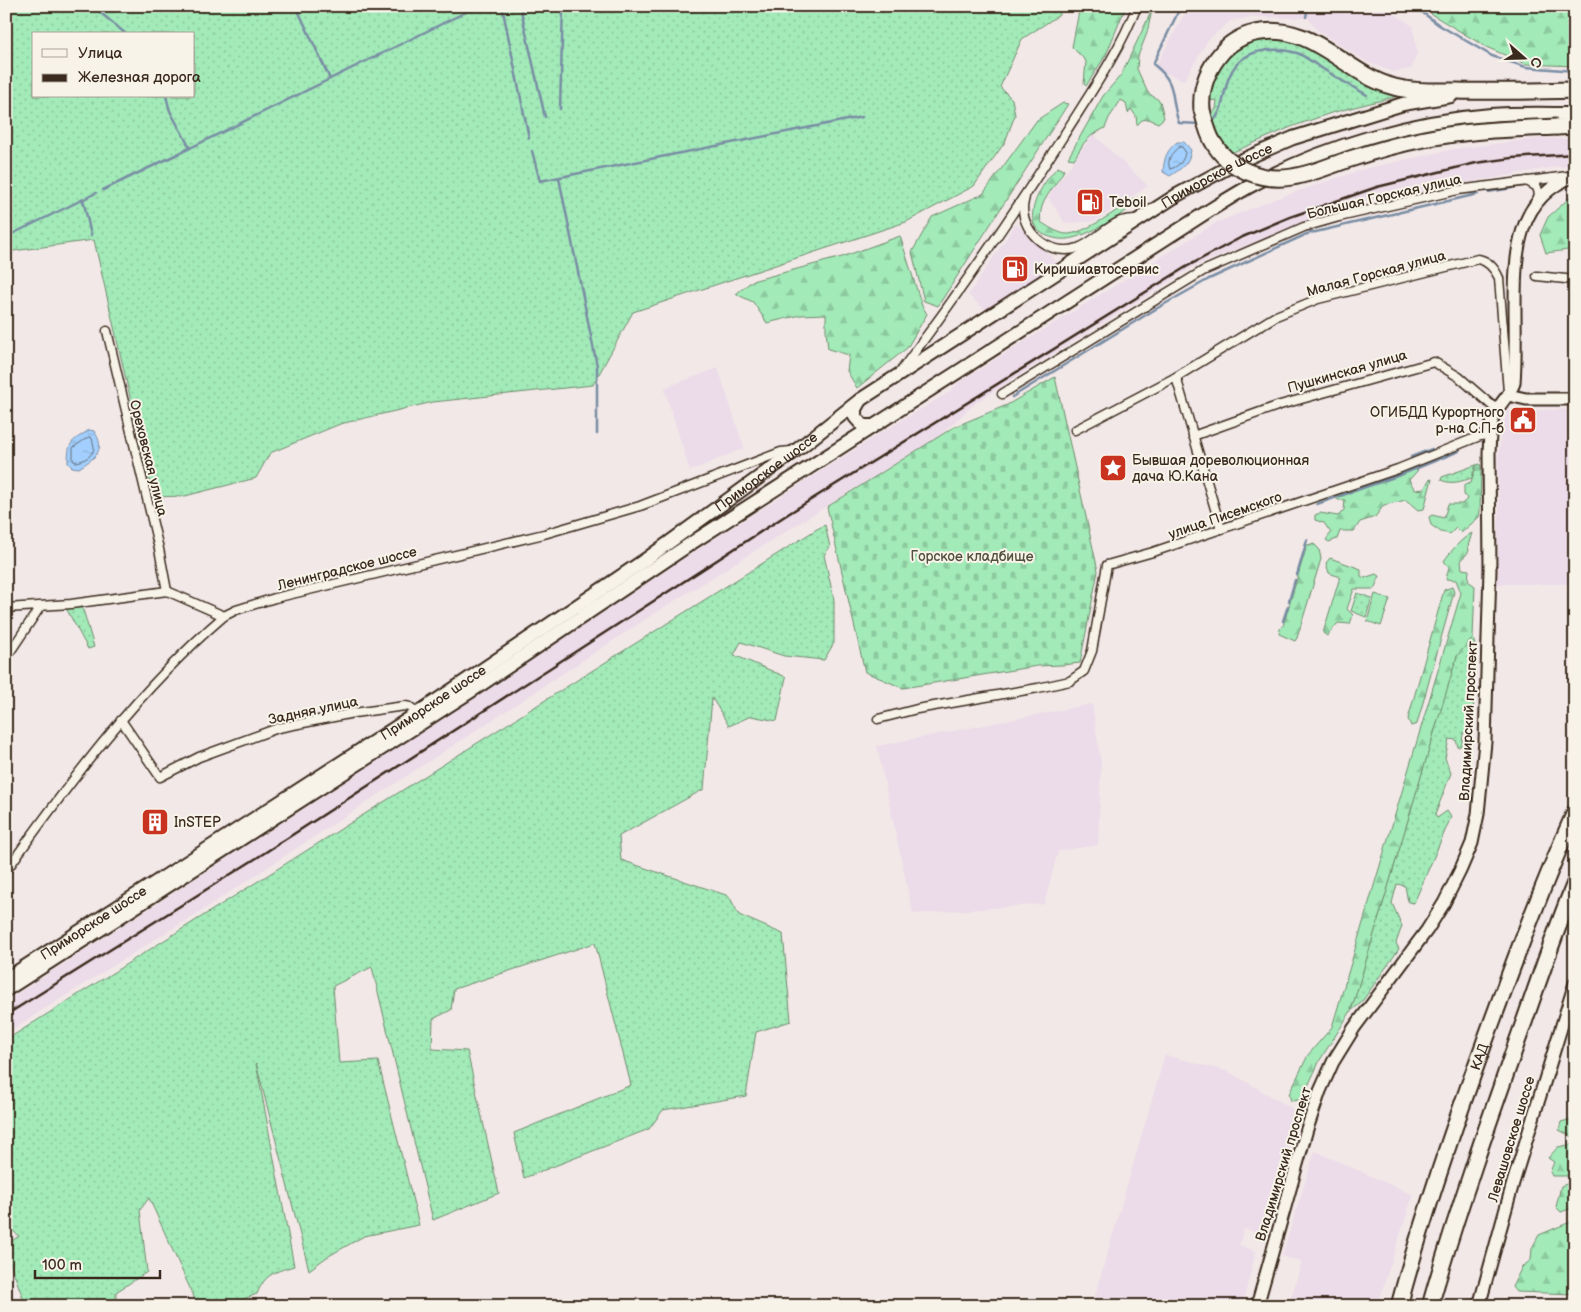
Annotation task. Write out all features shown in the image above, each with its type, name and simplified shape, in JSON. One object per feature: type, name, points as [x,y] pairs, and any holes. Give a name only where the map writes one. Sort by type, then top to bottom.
[{"type":"highway","points":[[1476,92],[1423,91],[1393,86],[1366,75],[1304,37],[1287,32],[1268,30],[1238,40],[1219,56],[1204,83],[1202,110],[1206,127],[1221,153],[1241,169],[1255,175],[1275,178],[1302,175],[1350,159],[1424,139],[1493,129],[1575,126]]},
{"type":"highway","name":"Приморское шоссе","points":[[1476,92],[1575,90]]},
{"type":"highway","name":"КАД","points":[[1399,1306],[1424,1217],[1460,1110],[1531,919],[1575,812]]},
{"type":"highway","points":[[1430,1306],[1453,1226],[1488,1120],[1559,920],[1575,882]]},
{"type":"main road","name":"Приморское шоссе","points":[[6,978],[418,713],[645,560],[798,449],[860,400],[1177,195],[1240,161],[1293,138],[1403,104],[1476,92]]},
{"type":"main road","name":"Приморское шоссе","points":[[6,990],[471,691],[693,542],[872,426],[1210,210],[1256,183],[1300,163],[1346,146],[1423,124],[1491,115],[1575,114]]},
{"type":"main road","name":"Владимирский проспект","points":[[1257,1306],[1307,1129],[1333,1062],[1354,1028],[1427,930],[1448,895],[1472,843],[1478,814],[1485,742],[1490,569],[1489,453],[1491,424],[1497,410],[1512,389],[1515,374],[1515,279],[1518,251],[1525,223],[1537,202],[1552,186],[1575,175]]},
{"type":"main road","points":[[1508,395],[1526,399],[1575,399]]},
{"type":"main road","points":[[860,400],[855,409],[854,417],[863,426],[872,426]]},
{"type":"main road","name":"Левашовское шоссе","points":[[1479,1306],[1513,1183],[1575,983]]},
{"type":"street","points":[[897,376],[947,309],[1025,194],[1110,62],[1124,38],[1137,6]]},
{"type":"street","name":"Большая Горская улица","points":[[1002,394],[1203,271],[1304,227],[1339,217],[1458,190],[1575,175]]},
{"type":"street","points":[[1527,181],[1537,187],[1539,194],[1537,202]]},
{"type":"street","points":[[1025,194],[1024,216],[1032,234],[1040,242],[1052,248],[1066,250],[1078,248],[1120,222],[1140,218]]},
{"type":"street","name":"Малая Горская улица","points":[[1076,430],[1176,377],[1276,316],[1318,299],[1478,259],[1484,260],[1492,267],[1499,278],[1508,395]]},
{"type":"street","points":[[1537,276],[1575,280]]},
{"type":"street","name":"Ореховская улица","points":[[107,331],[159,549],[167,591]]},
{"type":"street","name":"Пушкинская улица","points":[[1193,436],[1280,405],[1434,362],[1459,377],[1497,410]]},
{"type":"street","points":[[1176,377],[1221,529]]},
{"type":"street","name":"улица Писемского","points":[[878,719],[917,709],[1070,681],[1084,671],[1092,652],[1108,564],[1154,552],[1398,470],[1480,436],[1490,434]]},
{"type":"street","name":"Ленинградское шоссе","points":[[6,870],[121,720],[174,664],[224,616],[236,610],[275,598],[544,534],[640,506],[781,452],[798,449]]},
{"type":"street","points":[[6,608],[40,607],[167,591],[224,616]]},
{"type":"street","points":[[6,658],[40,607]]},
{"type":"street","name":"Задняя улица","points":[[121,720],[160,777],[199,757],[278,728],[354,713],[405,706],[410,706],[418,713]]},
{"type":"shaded area","points":[[1189,6],[1382,6],[1413,26],[1417,53],[1411,69],[1393,72],[1367,62],[1317,30],[1308,18],[1252,17],[1230,21],[1208,40],[1184,80],[1154,69]]},
{"type":"shaded area","points":[[1093,134],[1148,186],[1095,221],[1065,223],[1048,197]]},
{"type":"shaded area","points":[[1543,138],[1575,139],[1575,166],[1554,167],[1348,204],[1193,267],[978,401],[939,436],[655,613],[207,907],[6,1033],[6,1001],[483,693],[697,550],[879,434],[948,393],[959,382],[1216,223],[1275,199],[1364,169],[1454,149]]},
{"type":"shaded area","points":[[1016,224],[1057,262],[988,312],[968,295]]},
{"type":"shaded area","points":[[718,368],[744,448],[690,471],[664,388]]},
{"type":"shaded area","points":[[1575,409],[1575,584],[1497,584],[1498,459],[1507,411]]},
{"type":"shaded area","points":[[1092,704],[1101,763],[1098,845],[1058,851],[1044,904],[913,914],[877,746]]},
{"type":"shaded area","points":[[1165,1055],[1229,1072],[1300,1113],[1264,1234],[1244,1229],[1242,1234],[1239,1245],[1256,1251],[1242,1306],[1092,1306]]},
{"type":"shaded area","points":[[1315,1151],[1413,1195],[1377,1306],[1290,1306],[1302,1262],[1282,1256]]},
{"type":"shaded area","points":[[1498,1299],[1575,1301],[1575,1306],[1498,1306]]},
{"type":"green space","points":[[6,6],[1062,6],[1059,15],[1022,39],[1000,87],[1012,99],[1015,115],[1005,142],[974,186],[906,222],[633,312],[593,385],[433,402],[340,424],[270,453],[256,478],[185,496],[153,497],[94,240],[6,252]]},
{"type":"green space","points":[[1080,6],[1126,6],[1106,55],[1086,86],[1084,84],[1086,61],[1072,47]]},
{"type":"green space","points":[[1436,6],[1575,6],[1575,66],[1526,64],[1486,47],[1431,14]]},
{"type":"green space","points":[[1152,10],[1147,33],[1138,56],[1137,69],[1148,93],[1160,101],[1164,118],[1158,123],[1149,119],[1142,120],[1137,125],[1136,116],[1131,109],[1128,113],[1126,103],[1121,100],[1105,128],[1092,135],[1084,143],[1074,159],[1068,158],[1103,96],[1121,75]]},
{"type":"green space","points":[[1272,36],[1292,39],[1329,58],[1352,76],[1373,87],[1398,93],[1398,96],[1331,113],[1291,127],[1231,153],[1215,133],[1209,118],[1216,109],[1217,100],[1207,101],[1212,80],[1220,66],[1232,53],[1254,41]]},
{"type":"green space","points":[[1063,103],[1068,104],[938,306],[924,301],[912,252],[932,217],[983,194],[1037,120]]},
{"type":"green space","points":[[1058,167],[1064,170],[1044,201],[1041,222],[1059,232],[1066,234],[1082,230],[1102,220],[1136,198],[1141,199],[1117,217],[1085,234],[1064,239],[1045,235],[1037,229],[1033,221],[1033,211],[1040,191]]},
{"type":"green space","points":[[1575,193],[1575,249],[1546,253],[1540,235],[1548,217]]},
{"type":"green space","points":[[900,236],[922,306],[927,314],[907,348],[857,388],[847,371],[849,355],[828,349],[826,314],[801,315],[767,323],[753,302],[736,294],[752,281],[842,257]]},
{"type":"green space","name":"Горское кладбище","points":[[1055,377],[1098,571],[1080,663],[1037,666],[903,688],[865,672],[827,507],[954,427],[1007,405]]},
{"type":"green space","points":[[1480,464],[1479,517],[1461,533],[1456,528],[1450,534],[1441,532],[1431,525],[1429,517],[1432,515],[1444,518],[1448,504],[1462,504],[1468,498],[1464,495],[1464,485],[1471,483],[1476,465]]},
{"type":"green space","points":[[1476,465],[1472,478],[1453,482],[1441,480],[1442,477]]},
{"type":"green space","points":[[1414,467],[1418,470],[1409,480],[1415,490],[1424,489],[1429,480],[1432,479],[1424,509],[1418,510],[1406,500],[1384,505],[1375,517],[1360,522],[1354,531],[1340,531],[1337,539],[1329,542],[1326,540],[1331,533],[1324,523],[1315,520],[1315,515],[1320,513],[1338,516],[1344,510],[1345,500],[1338,500],[1335,497],[1339,493]]},
{"type":"green space","points":[[825,525],[830,547],[824,555],[834,600],[834,643],[824,660],[784,656],[741,642],[734,655],[786,677],[777,721],[751,716],[729,726],[712,698],[704,789],[619,836],[621,860],[729,896],[739,915],[783,934],[791,1021],[756,1032],[746,1096],[663,1110],[649,1129],[524,1178],[514,1133],[631,1085],[595,943],[454,989],[451,1010],[433,1019],[432,1049],[467,1051],[499,1193],[433,1220],[372,967],[333,986],[339,1063],[378,1061],[419,1225],[364,1236],[327,1257],[309,1270],[256,1063],[294,1266],[281,1270],[267,1278],[257,1294],[225,1306],[198,1306],[149,1198],[140,1210],[147,1272],[116,1292],[116,1306],[26,1306],[6,1252],[6,1245],[19,1236],[6,1225],[6,1040]]},
{"type":"green space","points":[[1472,533],[1468,546],[1469,551],[1461,561],[1462,569],[1469,570],[1468,581],[1475,586],[1473,637],[1457,656],[1351,1011],[1320,1060],[1307,1088],[1299,1100],[1291,1101],[1289,1094],[1308,1055],[1332,1027],[1461,593],[1456,580],[1446,579],[1449,567],[1444,561],[1464,538]]},
{"type":"green space","points":[[1314,544],[1319,549],[1321,559],[1295,641],[1279,634],[1307,545]]},
{"type":"green space","points":[[1330,558],[1361,569],[1361,576],[1364,578],[1376,574],[1380,576],[1374,589],[1354,589],[1347,609],[1353,615],[1350,624],[1338,623],[1327,636],[1323,633],[1340,577],[1329,573],[1326,563]]},
{"type":"green space","points":[[1452,587],[1454,592],[1417,724],[1411,726],[1408,719],[1444,590]]},
{"type":"green space","points":[[1357,593],[1372,598],[1366,617],[1351,611]]},
{"type":"green space","points":[[1375,594],[1390,599],[1381,626],[1367,621]]},
{"type":"green space","points":[[82,606],[94,647],[88,649],[66,608]]},
{"type":"green space","points":[[1473,637],[1476,650],[1472,733],[1463,733],[1462,745],[1458,747],[1456,740],[1449,739],[1445,758],[1451,773],[1435,815],[1437,818],[1447,811],[1451,817],[1414,903],[1408,902],[1405,886],[1397,884],[1392,903],[1402,926],[1396,943],[1399,949],[1361,1003],[1351,1011],[1457,655]]},
{"type":"green space","points":[[1568,1120],[1575,1122],[1575,1176],[1552,1176],[1550,1172],[1554,1162],[1548,1158],[1558,1147],[1574,1144],[1573,1137],[1559,1130],[1561,1122]]},
{"type":"green space","points":[[1572,1182],[1575,1183],[1575,1207],[1561,1212],[1556,1207],[1561,1186]]},
{"type":"green space","points":[[1575,1220],[1575,1294],[1516,1292],[1512,1287],[1522,1267],[1531,1260],[1532,1248],[1539,1235]]},
{"type":"water","points":[[1177,142],[1184,142],[1191,150],[1190,155],[1184,165],[1170,176],[1163,172],[1164,163],[1168,152]]},
{"type":"water","points":[[89,430],[94,431],[98,438],[99,448],[97,453],[90,461],[79,468],[72,467],[68,463],[70,446],[72,442]]},
{"type":"waterway","points":[[96,6],[96,9],[124,32]]},
{"type":"waterway","points":[[296,6],[330,79]]},
{"type":"waterway","points":[[190,148],[478,6]]},
{"type":"waterway","points":[[502,6],[529,138]]},
{"type":"waterway","points":[[520,6],[545,117]]},
{"type":"waterway","points":[[560,109],[563,6]]},
{"type":"waterway","points":[[1181,6],[1153,64],[1167,78],[1170,84],[1179,123],[1200,124]]},
{"type":"waterway","points":[[1306,17],[1308,6]]},
{"type":"waterway","points":[[1414,6],[1439,25],[1492,56],[1526,67],[1575,71]]},
{"type":"waterway","points":[[1210,124],[1219,113],[1230,75],[1235,66],[1250,55],[1268,50],[1297,53],[1367,95]]},
{"type":"waterway","points":[[103,190],[190,148],[170,111],[167,98]]},
{"type":"waterway","points":[[532,151],[540,181],[862,117]]},
{"type":"waterway","points":[[559,178],[597,366],[597,434]]},
{"type":"waterway","points":[[1488,192],[1512,188]]},
{"type":"waterway","points":[[6,237],[96,193]]},
{"type":"waterway","points":[[1012,397],[1154,310],[1209,279],[1307,234],[1478,194]]},
{"type":"waterway","points":[[83,199],[91,235]]},
{"type":"waterway","points":[[1411,457],[1432,449]]},
{"type":"waterway","points":[[1317,504],[1400,475],[1459,451]]},
{"type":"waterway","points":[[1297,575],[1307,540]]},
{"type":"waterway","points":[[1289,601],[1295,580]]},
{"type":"waterway","points":[[1283,621],[1288,606]]},
{"type":"railway","points":[[6,1015],[255,859],[788,514],[1186,267],[1240,238],[1290,217],[1377,187],[1476,163],[1512,158],[1575,154]]},
{"type":"place","name":"Teboil","points":[[1090,202]]},
{"type":"place","name":"Киришиавтосервис","points":[[1015,269]]},
{"type":"place","name":"ОГИБДД Курортного р-на С.П-б","points":[[1523,420]]},
{"type":"place","name":"Бывшая дореволюционная дача Ю.Кана","points":[[1113,468]]},
{"type":"place","name":"InSTEP","points":[[155,822]]}]
